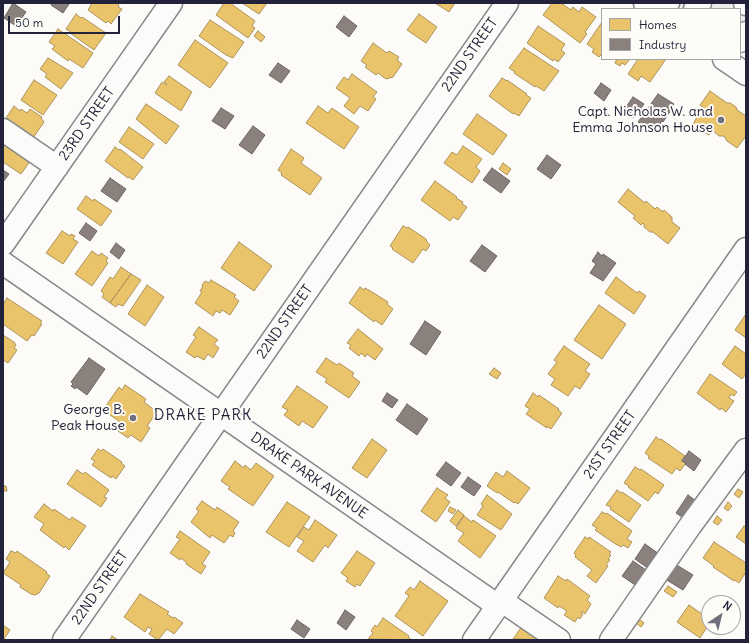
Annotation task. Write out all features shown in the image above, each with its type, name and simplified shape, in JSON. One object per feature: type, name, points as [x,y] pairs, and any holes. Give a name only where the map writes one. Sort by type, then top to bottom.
[{"type":"street","name":"23RD STREET","points":[[3,244],[171,3]]},
{"type":"street","name":"22ND STREET","points":[[64,640],[507,3]]},
{"type":"street","points":[[727,60],[746,74]]},
{"type":"street","points":[[3,130],[57,167]]},
{"type":"street","name":"21ST STREET","points":[[474,640],[746,249]]},
{"type":"street","name":"DRAKE PARK AVENUE","points":[[3,263],[221,414],[500,603],[559,640]]},
{"type":"street","points":[[611,640],[690,526],[746,450]]},
{"type":"shaded area","points":[[677,3],[746,3],[746,53],[741,50],[741,8],[682,8],[677,5]]},
{"type":"building: Homes","points":[[92,3],[117,3],[119,5],[118,7],[122,9],[111,24],[108,21],[106,23],[88,10]]},
{"type":"building: Homes","points":[[224,3],[230,3],[255,21],[252,26],[255,28],[248,38],[216,15]]},
{"type":"building: Homes","points":[[242,3],[267,3],[259,14]]},
{"type":"building: Homes","points":[[435,3],[455,3],[449,12]]},
{"type":"building: Homes","points":[[552,3],[561,3],[571,10],[573,7],[579,12],[582,7],[596,17],[585,32],[587,34],[580,43],[543,15]]},
{"type":"building: Homes","points":[[76,14],[106,33],[94,50],[66,29]]},
{"type":"building: Homes","points":[[419,14],[437,27],[426,43],[407,30]]},
{"type":"building: Homes","points":[[210,20],[244,42],[233,58],[226,55],[199,36]]},
{"type":"building: Homes","points":[[601,23],[601,55],[599,57],[592,52],[594,49],[587,44]]},
{"type":"building: Homes","points":[[538,26],[565,44],[561,50],[565,53],[558,62],[554,59],[553,61],[527,43]]},
{"type":"building: Homes","points":[[58,29],[93,53],[83,68],[69,59],[68,61],[52,49],[55,46],[49,42]]},
{"type":"building: Homes","points":[[258,31],[265,37],[261,42],[254,36]]},
{"type":"building: Homes","points":[[195,40],[228,63],[210,88],[178,65]]},
{"type":"building: Homes","points":[[373,43],[387,53],[389,51],[399,57],[397,60],[402,64],[393,77],[386,79],[378,73],[376,75],[365,67],[367,65],[361,61]]},
{"type":"building: Homes","points":[[524,48],[559,71],[544,91],[536,86],[535,87],[509,68]]},
{"type":"building: Homes","points":[[48,58],[73,73],[61,89],[45,77],[47,74],[40,69]]},
{"type":"building: Homes","points":[[616,60],[629,60],[625,65],[622,63],[620,66],[615,63]]},
{"type":"building: Homes","points":[[637,60],[665,60],[650,82],[641,76],[638,81],[628,74]]},
{"type":"building: Homes","points":[[352,74],[377,92],[373,97],[376,99],[368,111],[360,106],[354,114],[344,106],[350,98],[336,88],[344,77],[348,80]]},
{"type":"building: Homes","points":[[169,76],[192,92],[181,111],[155,93],[162,82],[166,85],[167,84],[164,82]]},
{"type":"building: Homes","points":[[502,78],[531,98],[519,116],[514,113],[513,114],[489,96]]},
{"type":"building: Homes","points":[[34,80],[57,95],[43,115],[21,100]]},
{"type":"building: Homes","name":"Capt. Nicholas W. and Emma Johnson House","points":[[710,91],[727,103],[730,103],[736,107],[737,110],[746,116],[746,136],[737,148],[727,141],[724,136],[719,136],[712,130],[709,135],[693,124],[703,107],[700,105]]},
{"type":"building: Homes","points":[[146,104],[179,126],[166,144],[136,119]]},
{"type":"building: Homes","points":[[14,106],[20,111],[21,109],[27,113],[30,109],[42,117],[41,118],[44,122],[33,138],[11,124],[12,122],[6,118]]},
{"type":"building: Homes","points":[[318,106],[328,113],[332,108],[359,127],[344,149],[306,123]]},
{"type":"building: Homes","points":[[477,114],[507,135],[493,155],[463,134]]},
{"type":"building: Homes","points":[[129,127],[154,144],[143,159],[119,142]]},
{"type":"building: Homes","points":[[3,142],[33,157],[21,174],[3,162]]},
{"type":"building: Homes","points":[[463,146],[482,159],[476,167],[480,171],[472,183],[444,163],[452,152],[457,155]]},
{"type":"building: Homes","points":[[115,147],[119,150],[120,149],[143,167],[133,180],[105,161]]},
{"type":"building: Homes","points":[[291,149],[304,158],[301,163],[322,178],[310,195],[281,175],[282,173],[278,170]]},
{"type":"building: Homes","points":[[503,163],[511,169],[507,175],[499,169]]},
{"type":"building: Homes","points":[[435,181],[457,197],[456,198],[463,202],[462,204],[467,207],[458,220],[453,217],[450,221],[421,200]]},
{"type":"building: Homes","points":[[628,189],[655,209],[657,207],[663,212],[664,210],[671,216],[670,217],[672,217],[672,222],[680,228],[668,244],[644,227],[643,223],[641,225],[633,218],[635,216],[618,202]]},
{"type":"building: Homes","points":[[86,196],[93,201],[94,199],[112,211],[101,226],[77,209]]},
{"type":"building: Homes","points":[[403,226],[408,227],[426,239],[430,245],[426,251],[423,249],[413,263],[392,249],[393,248],[390,246]]},
{"type":"building: Homes","points":[[62,231],[70,236],[71,234],[75,236],[73,239],[78,242],[63,264],[46,253]]},
{"type":"building: Homes","points":[[239,242],[272,266],[254,291],[221,268]]},
{"type":"building: Homes","points":[[92,251],[99,256],[101,253],[108,258],[106,261],[108,263],[92,286],[75,274]]},
{"type":"building: Homes","points":[[121,267],[131,274],[110,303],[102,297],[104,294],[101,291],[110,277],[113,279]]},
{"type":"building: Homes","points":[[131,274],[141,280],[123,306],[118,304],[116,307],[110,303]]},
{"type":"building: Homes","points":[[616,277],[637,293],[639,291],[646,296],[634,314],[605,293]]},
{"type":"building: Homes","points":[[211,280],[236,295],[234,297],[239,301],[230,315],[222,310],[220,313],[216,311],[213,316],[195,303],[202,292],[200,291],[203,286],[202,285],[205,281],[209,283]]},
{"type":"building: Homes","points":[[147,285],[164,297],[145,326],[128,314]]},
{"type":"building: Homes","points":[[360,287],[364,290],[365,288],[388,302],[387,304],[393,309],[382,325],[375,320],[374,322],[349,303]]},
{"type":"building: Homes","points":[[7,298],[42,321],[40,323],[42,324],[34,336],[32,335],[27,341],[3,324],[3,305]]},
{"type":"building: Homes","points":[[599,305],[626,324],[602,359],[574,340]]},
{"type":"building: Homes","points":[[746,314],[746,338],[735,330]]},
{"type":"building: Homes","points":[[199,327],[218,340],[214,344],[219,348],[213,358],[208,354],[204,360],[197,356],[195,358],[186,352],[196,337],[193,335]]},
{"type":"building: Homes","points":[[358,329],[383,349],[375,360],[367,354],[365,357],[361,353],[359,356],[349,348],[351,345],[347,343]]},
{"type":"building: Homes","points":[[3,335],[14,342],[16,345],[14,348],[17,350],[8,363],[3,360]]},
{"type":"building: Homes","points":[[564,346],[590,364],[585,371],[590,374],[580,389],[575,386],[568,396],[551,385],[555,379],[548,374],[557,362],[554,360]]},
{"type":"building: Homes","points":[[735,346],[746,354],[746,374],[742,379],[722,364]]},
{"type":"building: Homes","points":[[326,358],[337,365],[339,363],[354,373],[352,376],[360,382],[349,398],[325,382],[327,379],[316,372]]},
{"type":"building: Homes","points":[[494,368],[501,373],[497,379],[489,374]]},
{"type":"building: Homes","points":[[710,374],[737,392],[734,396],[731,394],[729,398],[734,401],[726,412],[721,408],[720,410],[697,393]]},
{"type":"building: Homes","name":"George B. Peak House","points":[[125,385],[146,399],[144,402],[157,412],[147,426],[150,428],[141,442],[131,435],[128,438],[118,431],[123,424],[103,410],[119,387],[122,390]]},
{"type":"building: Homes","points":[[297,386],[328,407],[313,428],[302,421],[299,426],[284,415],[288,410],[282,407]]},
{"type":"building: Homes","points":[[533,393],[538,397],[539,395],[559,409],[558,410],[562,413],[551,429],[547,426],[547,428],[526,414],[530,409],[525,406]]},
{"type":"building: Homes","points":[[656,437],[685,456],[681,460],[686,463],[680,471],[676,468],[672,474],[648,458],[649,456],[645,453]]},
{"type":"building: Homes","points":[[372,439],[387,450],[367,478],[352,468]]},
{"type":"building: Homes","points":[[98,449],[101,451],[103,449],[122,462],[121,463],[125,466],[116,479],[112,476],[111,478],[92,465],[95,461],[91,459]]},
{"type":"building: Homes","points":[[235,461],[244,468],[245,465],[251,470],[256,463],[274,476],[253,506],[228,489],[230,487],[221,481]]},
{"type":"building: Homes","points":[[635,467],[640,470],[641,469],[664,485],[658,494],[655,492],[648,501],[624,483]]},
{"type":"building: Homes","points":[[77,470],[83,474],[85,472],[109,490],[104,497],[107,498],[101,507],[67,484]]},
{"type":"building: Homes","points":[[507,471],[530,488],[518,504],[487,486],[496,472],[503,477]]},
{"type":"building: Homes","points":[[3,486],[6,486],[7,491],[3,491]]},
{"type":"building: Homes","points":[[437,488],[448,495],[445,498],[450,502],[436,522],[421,511]]},
{"type":"building: Homes","points":[[738,489],[743,492],[739,498],[734,494]]},
{"type":"building: Homes","points":[[617,490],[641,505],[629,522],[610,509],[611,507],[606,505]]},
{"type":"building: Homes","points":[[487,495],[512,514],[501,530],[477,515],[483,506],[481,504]]},
{"type":"building: Homes","points":[[202,501],[215,510],[217,507],[239,522],[233,531],[235,533],[233,537],[230,535],[224,543],[212,535],[210,538],[191,522],[199,511],[196,509]]},
{"type":"building: Homes","points":[[287,502],[310,517],[289,547],[266,532]]},
{"type":"building: Homes","points":[[728,502],[732,506],[728,511],[724,508]]},
{"type":"building: Homes","points":[[44,504],[53,511],[54,509],[70,520],[72,517],[86,526],[69,550],[40,530],[44,524],[34,517]]},
{"type":"building: Homes","points":[[450,507],[456,510],[453,514],[448,511]]},
{"type":"building: Homes","points":[[458,510],[464,515],[456,526],[450,521]]},
{"type":"building: Homes","points":[[602,512],[607,513],[632,531],[627,539],[632,542],[628,548],[623,545],[621,547],[595,530],[597,528],[592,525]]},
{"type":"building: Homes","points":[[464,516],[472,522],[473,520],[496,536],[480,558],[458,541],[464,533],[456,528]]},
{"type":"building: Homes","points":[[717,516],[722,520],[718,525],[713,522]]},
{"type":"building: Homes","points":[[315,520],[337,535],[328,548],[325,545],[313,562],[297,551],[304,541],[297,537],[304,527],[309,530]]},
{"type":"building: Homes","points":[[744,526],[746,527],[746,544],[736,537]]},
{"type":"building: Homes","points":[[180,531],[210,552],[202,564],[206,566],[201,574],[186,564],[187,563],[181,558],[180,560],[170,553],[180,539],[176,537]]},
{"type":"building: Homes","points":[[585,537],[588,539],[589,537],[611,552],[608,559],[610,560],[606,565],[608,566],[596,583],[587,576],[592,570],[575,557],[576,555],[574,553]]},
{"type":"building: Homes","points":[[714,542],[746,563],[746,572],[739,583],[713,567],[714,566],[703,558]]},
{"type":"building: Homes","points":[[11,551],[16,553],[17,551],[47,572],[46,573],[50,576],[39,593],[35,595],[31,594],[3,573],[10,562],[6,559]]},
{"type":"building: Homes","points":[[357,551],[375,563],[360,586],[357,584],[355,587],[346,581],[348,578],[341,573]]},
{"type":"building: Homes","points":[[558,576],[566,581],[567,579],[590,596],[587,600],[591,604],[585,614],[582,611],[581,613],[583,614],[580,619],[578,617],[575,622],[564,615],[567,611],[559,606],[558,608],[544,598]]},
{"type":"building: Homes","points":[[420,581],[448,601],[423,636],[395,616],[409,596],[405,593],[410,587],[414,590]]},
{"type":"building: Homes","points":[[668,586],[677,592],[673,597],[664,591]]},
{"type":"building: Homes","points":[[140,594],[169,612],[167,614],[183,623],[174,634],[167,629],[158,640],[149,634],[152,629],[148,627],[145,632],[124,617]]},
{"type":"building: Homes","points":[[689,605],[701,613],[702,635],[700,638],[677,622]]},
{"type":"building: Homes","points":[[383,618],[409,636],[408,637],[412,640],[368,639],[373,633],[371,631],[375,625],[377,627]]},
{"type":"building: Homes","points":[[639,619],[644,623],[641,627],[636,623]]},
{"type":"building: Homes","points":[[525,622],[553,640],[513,639]]},
{"type":"building: Homes","points":[[3,625],[10,630],[4,639],[5,640],[3,640]]},
{"type":"building: Homes","points":[[112,636],[118,640],[110,640]]},
{"type":"building: Industry","points":[[13,3],[26,12],[16,26],[4,18]]},
{"type":"building: Industry","points":[[52,3],[69,4],[63,13],[51,5]]},
{"type":"building: Industry","points":[[344,16],[357,26],[349,37],[336,27]]},
{"type":"building: Industry","points":[[278,63],[290,71],[281,83],[269,75]]},
{"type":"building: Industry","points":[[601,83],[611,90],[604,101],[594,93]]},
{"type":"building: Industry","points":[[658,94],[674,104],[663,122],[662,121],[653,133],[638,122]]},
{"type":"building: Industry","points":[[633,97],[644,104],[634,118],[624,110]]},
{"type":"building: Industry","points":[[221,108],[234,116],[225,129],[212,121]]},
{"type":"building: Industry","points":[[253,126],[265,135],[252,154],[239,145]]},
{"type":"building: Industry","points":[[547,155],[561,165],[551,179],[537,169]]},
{"type":"building: Industry","points":[[492,168],[510,181],[501,193],[483,180]]},
{"type":"building: Industry","points":[[3,170],[9,174],[3,182]]},
{"type":"building: Industry","points":[[110,178],[126,189],[117,202],[101,191]]},
{"type":"building: Industry","points":[[86,223],[97,231],[90,241],[79,233]]},
{"type":"building: Industry","points":[[116,243],[125,250],[119,259],[110,252]]},
{"type":"building: Industry","points":[[482,245],[497,256],[485,272],[470,261]]},
{"type":"building: Industry","points":[[598,252],[602,256],[603,254],[616,263],[603,281],[590,273],[596,264],[592,261]]},
{"type":"building: Industry","points":[[425,321],[441,332],[426,355],[410,344]]},
{"type":"building: Industry","points":[[89,358],[105,369],[87,395],[76,387],[75,389],[71,386],[73,384],[71,382]]},
{"type":"building: Industry","points":[[387,393],[398,400],[392,408],[382,401]]},
{"type":"building: Industry","points":[[407,404],[428,419],[417,435],[396,420]]},
{"type":"building: Industry","points":[[689,451],[701,460],[694,471],[682,461]]},
{"type":"building: Industry","points":[[446,462],[461,473],[451,486],[436,475]]},
{"type":"building: Industry","points":[[468,477],[481,486],[474,496],[461,487]]},
{"type":"building: Industry","points":[[688,495],[700,504],[688,521],[676,513]]},
{"type":"building: Industry","points":[[645,544],[659,554],[649,569],[635,559]]},
{"type":"building: Industry","points":[[633,561],[649,572],[638,587],[622,576]]},
{"type":"building: Industry","points":[[675,564],[693,575],[683,590],[665,579]]},
{"type":"building: Industry","points":[[345,610],[355,617],[346,630],[337,623]]},
{"type":"building: Industry","points":[[297,620],[310,629],[304,638],[291,629]]},
{"type":"place","name":"Capt. Nicholas W. and Emma Johnson House","points":[[721,120]]},
{"type":"place","name":"George B. Peak House","points":[[133,418]]},
{"type":"district","name":"DRAKE PARK","points":[[203,416]]}]
